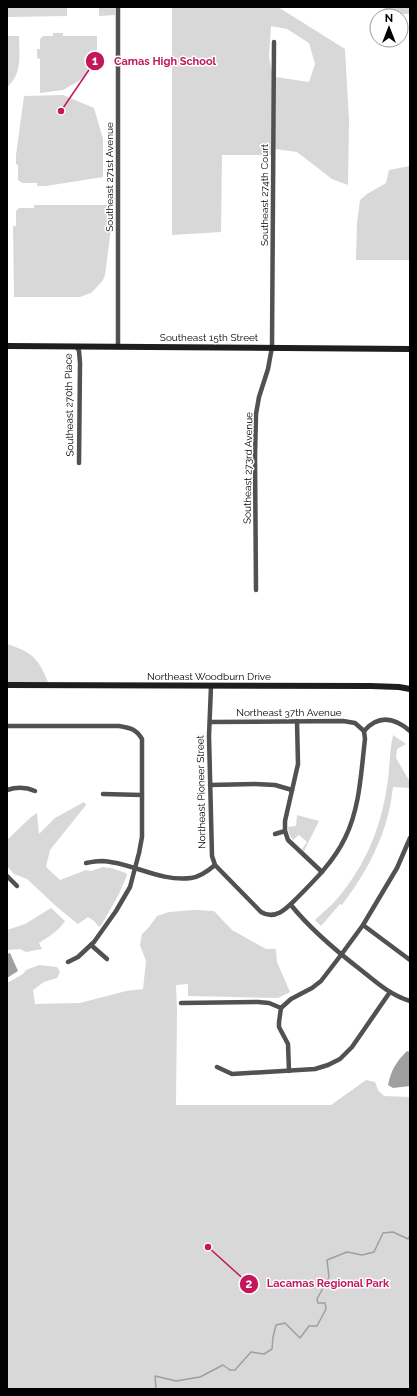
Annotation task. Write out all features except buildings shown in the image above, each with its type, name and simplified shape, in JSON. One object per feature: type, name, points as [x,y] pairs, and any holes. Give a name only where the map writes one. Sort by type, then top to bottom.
[{"type":"street","name":"Southeast 271st Avenue","points":[[118,7],[118,347]]},
{"type":"street","name":"Southeast 274th Court","points":[[272,347],[274,42]]},
{"type":"street","name":"Southeast 15th Street","points":[[7,346],[410,349]]},
{"type":"street","name":"Southeast 270th Place","points":[[77,347],[79,351],[80,363],[79,463]]},
{"type":"street","name":"Southeast 273rd Avenue","points":[[256,590],[256,414],[259,397],[268,369],[272,347]]},
{"type":"street","name":"Northeast Woodburn Drive","points":[[7,685],[371,686],[410,689]]},
{"type":"street","name":"Northeast Pioneer Street","points":[[211,686],[209,736],[212,856],[216,865],[265,915],[280,914],[290,905],[322,872],[345,838],[357,803],[365,739],[364,731]]},
{"type":"street","points":[[364,731],[374,723],[386,719],[399,723],[410,731]]},
{"type":"street","points":[[296,721],[298,764],[285,821],[285,831],[288,840],[322,872]]},
{"type":"street","name":"Northeast 37th Avenue","points":[[210,722],[343,721],[352,722],[359,725],[364,731]]},
{"type":"street","points":[[7,726],[119,726],[128,727],[137,731],[142,739],[142,837],[130,887],[116,911],[91,945],[78,957],[68,962]]},
{"type":"street","points":[[210,786],[255,784],[275,785],[292,790]]},
{"type":"street","points":[[7,790],[21,787],[29,788],[35,791]]},
{"type":"street","points":[[103,794],[142,795]]},
{"type":"street","points":[[276,834],[285,831]]},
{"type":"street","points":[[289,1071],[288,1044],[279,1027],[281,1008],[291,999],[312,988],[321,981],[341,955],[363,925],[397,868],[410,838]]},
{"type":"street","points":[[86,863],[101,861],[108,862],[171,877],[191,878],[204,873],[216,865]]},
{"type":"street","points":[[7,876],[17,886]]},
{"type":"street","points":[[290,905],[310,928],[341,955],[390,992],[410,1000]]},
{"type":"street","points":[[363,925],[410,960]]},
{"type":"street","points":[[91,945],[107,958]]},
{"type":"street","points":[[217,1067],[232,1074],[315,1069],[340,1058],[352,1047],[390,992]]},
{"type":"street","points":[[181,1003],[258,1002],[269,1003],[281,1008]]},
{"type":"shaded area","points":[[7,7],[67,7],[67,16],[7,17]]},
{"type":"shaded area","points":[[99,7],[115,7],[115,15],[99,16]]},
{"type":"shaded area","points":[[172,7],[278,7],[345,49],[349,121],[348,185],[332,179],[297,152],[275,149],[276,77],[309,82],[315,64],[309,43],[287,29],[271,26],[269,57],[273,77],[273,155],[222,155],[221,232],[172,235]]},
{"type":"shaded area","points":[[410,7],[410,14],[409,8],[384,8]]},
{"type":"shaded area","points":[[53,33],[63,33],[63,36],[97,36],[97,49],[93,63],[82,79],[63,90],[40,93],[40,59],[37,58],[37,49],[40,49],[40,39],[43,36],[53,36]]},
{"type":"shaded area","points":[[7,36],[19,36],[19,63],[16,76],[7,87]]},
{"type":"shaded area","points":[[63,95],[94,108],[103,139],[103,177],[46,186],[37,186],[37,183],[22,183],[18,180],[16,155],[24,96]]},
{"type":"shaded area","points":[[410,166],[410,260],[356,260],[357,223],[360,200],[386,183],[389,170]]},
{"type":"shaded area","points":[[34,205],[114,205],[105,275],[103,280],[91,293],[80,297],[14,297],[13,226],[16,226],[16,211],[19,208],[34,208]]},
{"type":"shaded area","points":[[7,644],[23,650],[33,657],[41,667],[48,682],[7,682]]},
{"type":"shaded area","points":[[393,735],[406,744],[397,749],[396,758],[410,782],[410,788],[393,787],[386,824],[370,861],[342,905],[340,904],[321,926],[315,920],[335,902],[347,886],[364,860],[376,832],[381,817],[388,780]]},
{"type":"shaded area","points":[[84,802],[86,805],[50,850],[46,867],[60,880],[86,870],[91,871],[103,867],[126,873],[127,875],[119,894],[99,927],[88,917],[78,924],[27,879],[14,874],[7,866],[7,840],[31,817],[37,813],[39,834],[55,818]]},
{"type":"shaded area","points":[[297,815],[319,821],[304,851],[302,849],[307,842],[299,835],[293,840],[289,834],[288,827],[296,826]]},
{"type":"shaded area","points":[[51,908],[65,921],[57,931],[39,943],[42,949],[26,952],[20,949],[7,950],[7,930],[25,924]]},
{"type":"shaded area","points":[[194,910],[214,911],[232,930],[266,949],[276,949],[277,962],[290,992],[278,998],[188,996],[188,984],[176,985],[176,1105],[331,1105],[366,1080],[375,1082],[378,1090],[384,1096],[410,1097],[410,1389],[7,1389],[7,983],[23,974],[26,970],[39,965],[57,967],[60,972],[57,978],[44,982],[33,990],[35,1004],[80,1003],[126,991],[143,989],[146,961],[140,945],[142,934],[157,916],[169,912]]},
{"type":"shaded area","points":[[10,953],[18,971],[7,978],[7,954]]},
{"type":"shaded area","points":[[407,1051],[410,1052],[410,1086],[393,1088],[388,1085],[392,1071]]},
{"type":"waterway","points":[[156,1389],[155,1376],[176,1381],[200,1377],[223,1365],[230,1370],[235,1370],[251,1352],[264,1354],[272,1349],[276,1325],[285,1323],[300,1338],[309,1326],[317,1326],[326,1309],[325,1303],[318,1303],[317,1299],[329,1277],[327,1260],[347,1252],[362,1255],[374,1252],[383,1233],[393,1232],[408,1239],[410,1235]]},
{"type":"place","name":"Camas High School","points":[[61,111]]},
{"type":"place","name":"Lacamas Regional Park","points":[[208,1247]]}]
